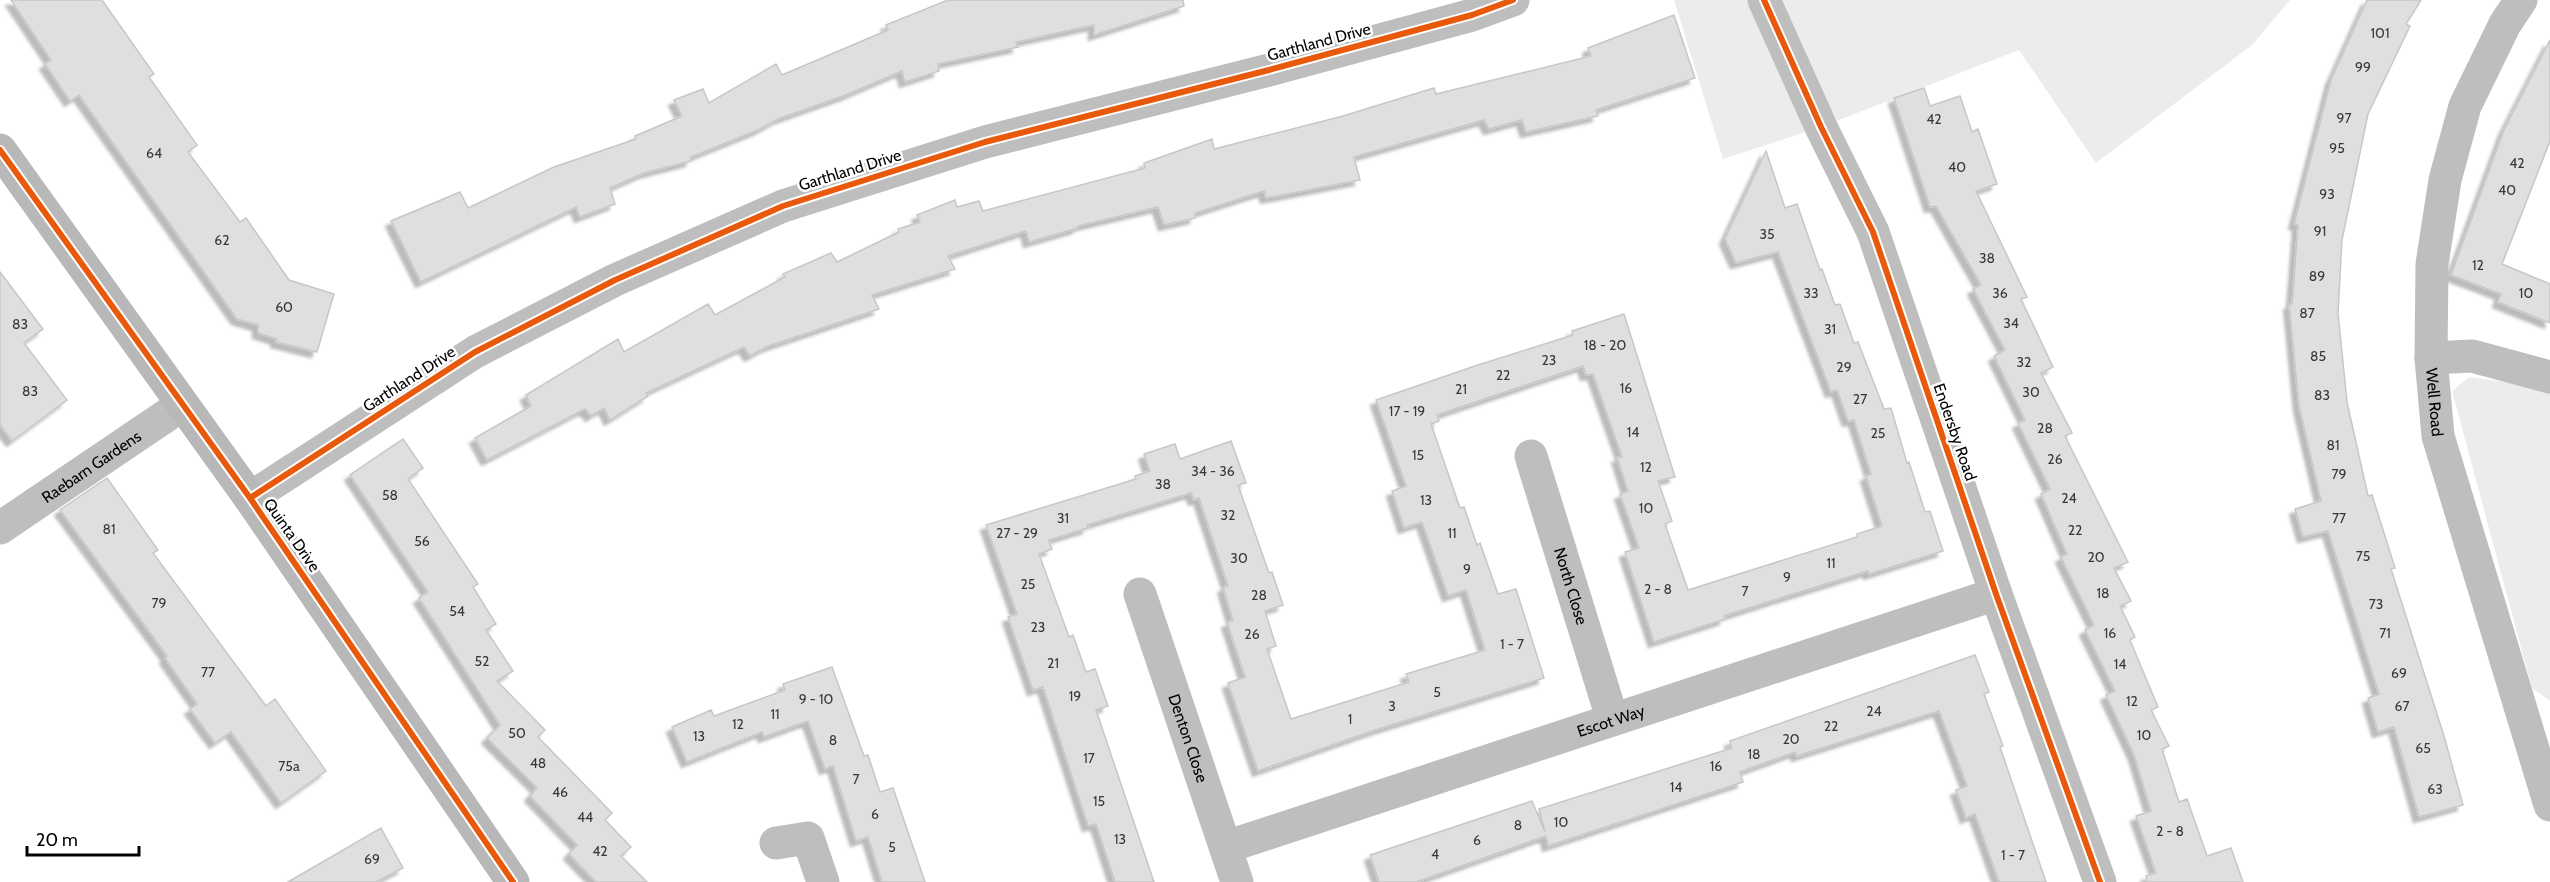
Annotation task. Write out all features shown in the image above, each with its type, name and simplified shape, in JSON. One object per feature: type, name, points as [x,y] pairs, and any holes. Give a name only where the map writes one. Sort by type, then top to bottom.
[{"type":"street","name":"Garthland Drive","points":[[250,498],[475,352],[615,280],[783,206],[985,142],[1280,67],[1472,15],[1513,0]]},
{"type":"street","name":"Endersby Road","points":[[1764,0],[1821,127],[1873,232],[1996,594],[2100,882]]},
{"type":"street","name":"Well Road","points":[[2521,0],[2505,24],[2465,106],[2445,180],[2432,264],[2431,358],[2438,436],[2538,721],[2550,805]]},
{"type":"street","name":"Quinta Drive","points":[[0,150],[250,498],[513,882]]},
{"type":"street","points":[[2431,358],[2472,356],[2550,377]]},
{"type":"street","name":"Raebarn Gardens","points":[[0,528],[182,405]]},
{"type":"street","name":"North Close","points":[[1530,456],[1612,718]]},
{"type":"street","name":"Denton Close","points":[[1140,594],[1237,882]]},
{"type":"street","name":"Escot Way","points":[[1226,847],[1612,718],[1996,594]]},
{"type":"street","points":[[776,843],[808,838],[823,882]]},
{"type":"shaded area","points":[[1674,0],[2290,0],[2252,45],[2096,163],[2019,50],[1821,127],[1723,159]]},
{"type":"shaded area","points":[[2469,377],[2550,388],[2550,701],[2532,688],[2452,391]]},
{"type":"building","points":[[11,0],[102,0],[154,74],[149,77],[197,145],[188,152],[240,222],[246,218],[289,280],[334,294],[317,352],[276,342],[277,339],[258,333],[258,325],[237,319],[79,95],[70,101],[45,64],[51,60]]},
{"type":"building","points":[[948,0],[1183,0],[1184,6],[1094,35],[1094,25],[1016,42],[1018,47],[938,64],[939,71],[905,82],[902,71],[846,95],[778,119],[758,130],[691,157],[691,161],[644,173],[610,188],[615,204],[580,217],[576,207],[421,282],[391,221],[460,192],[468,208],[554,167],[636,139],[635,136],[682,116],[674,100],[703,89],[709,103],[776,64],[782,75],[888,30],[886,25]]},
{"type":"building","points":[[2367,0],[2421,0],[2406,24],[2410,26],[2368,114],[2342,240],[2338,313],[2347,402],[2368,496],[2372,495],[2395,568],[2391,569],[2444,736],[2463,805],[2419,817],[2394,727],[2378,732],[2368,698],[2379,694],[2328,531],[2303,537],[2295,509],[2321,501],[2299,406],[2289,304],[2292,304],[2298,225],[2294,224],[2331,80]]},
{"type":"building","points":[[1674,15],[1695,78],[1596,110],[1598,116],[1526,132],[1522,120],[1489,129],[1484,120],[1354,157],[1360,180],[1266,198],[1264,191],[1195,213],[1195,218],[1164,225],[1158,207],[1078,226],[1078,228],[1029,242],[1026,231],[948,256],[955,269],[872,295],[879,309],[766,347],[750,356],[744,347],[646,393],[648,396],[610,420],[604,408],[591,416],[585,409],[487,460],[475,438],[531,406],[526,395],[618,339],[624,352],[708,304],[715,315],[785,277],[783,274],[831,253],[837,262],[899,232],[898,229],[920,222],[917,215],[955,200],[957,207],[979,201],[983,211],[1145,168],[1144,163],[1212,139],[1214,149],[1343,116],[1434,88],[1436,94],[1591,56],[1588,48]]},
{"type":"building","points":[[2550,40],[2550,141],[2502,264],[2550,284],[2550,323],[2498,302],[2501,294],[2451,275],[2504,130]]},
{"type":"building","points":[[1924,88],[1930,106],[1960,96],[1972,132],[1978,129],[1997,184],[1976,191],[2027,297],[2021,299],[2053,367],[2041,373],[2072,433],[2065,436],[2128,562],[2114,568],[2131,601],[2120,606],[2135,637],[2130,640],[2158,707],[2151,710],[2169,746],[2162,749],[2179,802],[2187,799],[2207,856],[2231,848],[2243,882],[2147,882],[2146,876],[2156,873],[2136,816],[2151,811],[2134,755],[2106,695],[2115,691],[2085,630],[2094,625],[2061,557],[2067,554],[2041,494],[2050,489],[2018,423],[2025,420],[1994,356],[2005,350],[1973,289],[1981,285],[1936,206],[1930,207],[1894,98]]},
{"type":"building","points":[[1766,151],[1785,208],[1797,204],[1835,305],[1840,304],[1854,343],[1858,342],[1884,409],[1891,408],[1907,463],[1909,462],[1925,512],[1930,511],[1943,551],[1771,601],[1654,642],[1625,552],[1639,548],[1620,494],[1628,491],[1617,457],[1622,457],[1593,374],[1586,375],[1583,366],[1437,415],[1439,421],[1431,424],[1460,508],[1464,507],[1477,545],[1480,543],[1498,594],[1516,589],[1544,678],[1375,730],[1258,771],[1228,683],[1245,677],[1227,622],[1233,621],[1223,587],[1228,586],[1199,498],[1194,500],[1191,493],[1087,525],[1088,528],[1049,540],[1052,549],[1039,554],[1069,637],[1073,635],[1086,672],[1095,669],[1108,706],[1096,710],[1154,882],[1115,882],[1096,824],[1088,826],[1043,687],[1033,690],[1008,617],[1017,614],[986,525],[1136,479],[1135,476],[1150,471],[1144,454],[1175,444],[1180,459],[1231,441],[1246,483],[1238,485],[1269,573],[1272,572],[1283,605],[1265,611],[1276,646],[1267,649],[1291,719],[1409,682],[1406,674],[1485,650],[1466,590],[1448,596],[1422,522],[1404,528],[1392,491],[1406,486],[1376,400],[1573,335],[1572,331],[1624,314],[1675,477],[1658,481],[1672,521],[1665,524],[1688,590],[1857,537],[1857,534],[1882,526],[1866,476],[1871,474],[1854,420],[1848,421],[1837,390],[1831,392],[1778,252],[1736,263],[1725,239]]},
{"type":"building","points":[[0,272],[43,329],[24,343],[67,400],[12,441],[0,425]]},
{"type":"building","points":[[403,439],[423,468],[408,479],[478,584],[473,587],[496,624],[486,630],[513,671],[497,681],[545,730],[538,737],[612,813],[605,820],[631,847],[621,856],[647,882],[596,882],[569,854],[577,845],[530,796],[537,788],[487,738],[500,725],[419,598],[428,592],[350,475]]},
{"type":"building","points":[[107,478],[158,550],[153,553],[266,706],[275,699],[326,771],[281,803],[231,732],[215,743],[190,709],[197,704],[165,658],[167,656],[60,510]]},
{"type":"building","points":[[1975,655],[1989,692],[1984,694],[2003,746],[2000,747],[2046,882],[1999,882],[1975,814],[1966,818],[1956,790],[1967,786],[1939,711],[1797,756],[1795,752],[1740,772],[1743,782],[1548,846],[1546,836],[1416,882],[1379,882],[1370,855],[1532,801],[1545,832],[1539,809],[1732,748],[1730,741]]},
{"type":"building","points":[[832,667],[864,756],[868,755],[880,792],[893,788],[925,882],[882,882],[868,837],[856,841],[833,766],[825,769],[808,721],[764,737],[762,732],[687,762],[672,727],[711,710],[714,716],[785,690],[783,684]]},
{"type":"building","points":[[381,828],[403,868],[376,882],[288,882]]},
{"type":"cycle path","points":[[250,498],[475,352],[615,280],[783,206],[985,142],[1269,70],[1472,15],[1513,0]]},
{"type":"cycle path","points":[[1764,0],[1821,127],[1873,232],[1996,594],[2100,882]]},
{"type":"cycle path","points":[[0,150],[250,498],[513,882]]}]
